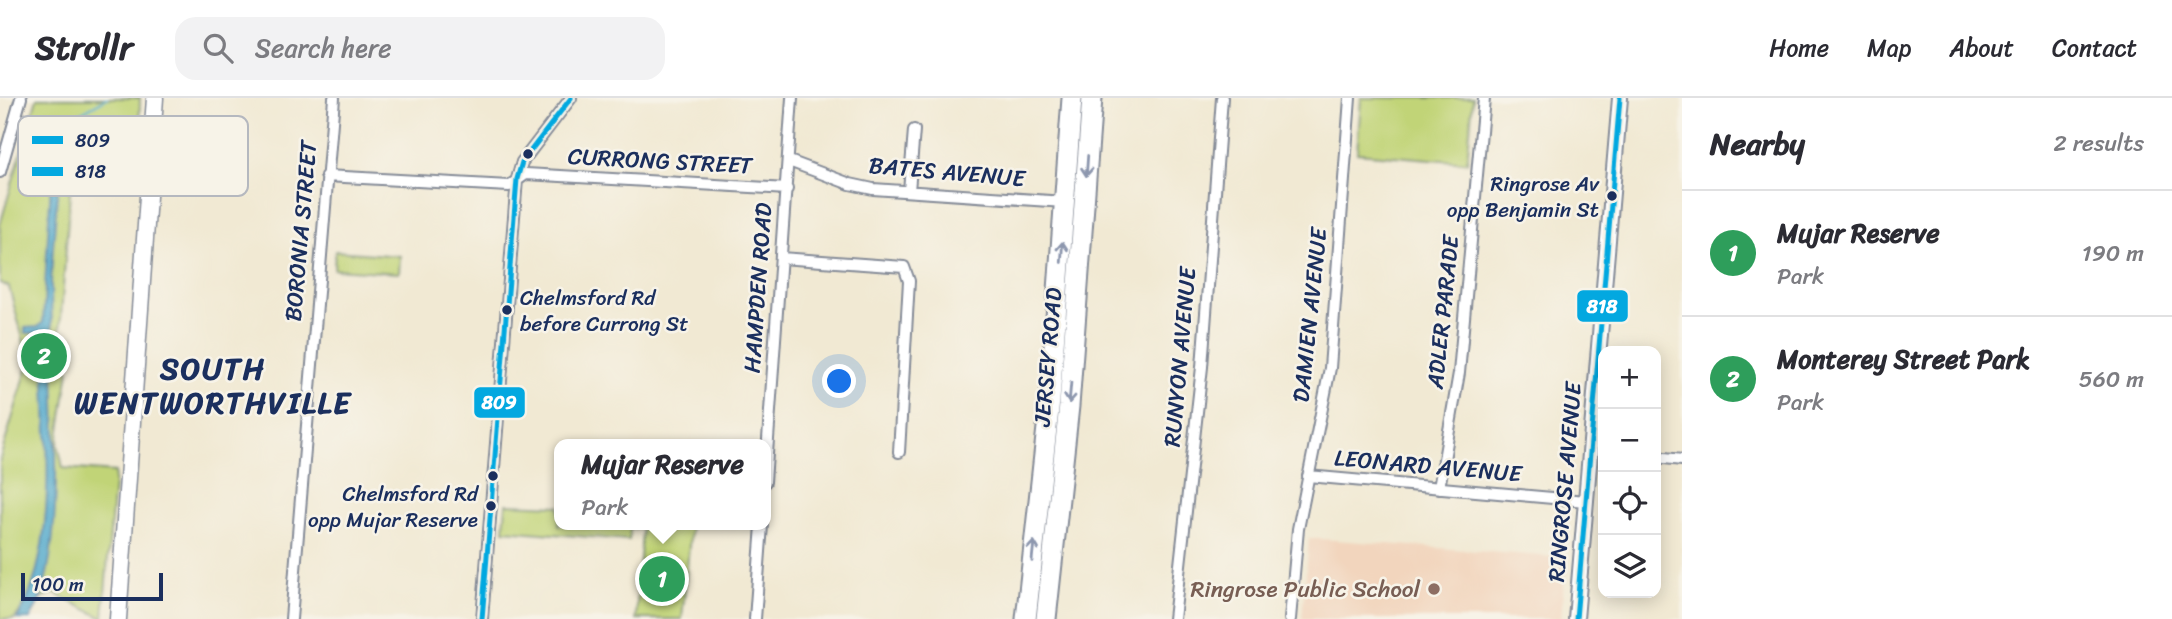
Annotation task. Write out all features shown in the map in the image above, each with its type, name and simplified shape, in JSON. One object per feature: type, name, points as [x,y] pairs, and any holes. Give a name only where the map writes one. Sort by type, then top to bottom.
[{"type":"highway","name":"JERSEY ROAD","points":[[1026,619],[1050,400],[1072,98]]},
{"type":"highway","name":"JERSEY ROAD","points":[[1046,619],[1072,379],[1092,98]]},
{"type":"main road","points":[[154,116],[155,98]]},
{"type":"main road","points":[[118,619],[148,196]]},
{"type":"street","points":[[0,172],[21,98]]},
{"type":"street","name":"BORONIA STREET","points":[[291,619],[334,98]]},
{"type":"street","points":[[482,619],[517,179],[522,163],[570,98]]},
{"type":"street","name":"HAMPDEN ROAD","points":[[768,439],[792,98]]},
{"type":"street","name":"RUNYON AVENUE","points":[[1174,619],[1202,367],[1222,98]]},
{"type":"street","name":"DAMIEN AVENUE","points":[[1290,619],[1297,535],[1330,368],[1350,98]]},
{"type":"street","name":"ADLER PARADE","points":[[1439,488],[1460,373],[1483,98]]},
{"type":"street","name":"RINGROSE AVENUE","points":[[1576,619],[1586,501],[1597,453],[1620,98]]},
{"type":"street","points":[[909,191],[914,130]]},
{"type":"street","name":"BATES AVENUE","points":[[789,161],[850,184],[1065,202]]},
{"type":"street","name":"CURRONG STREET","points":[[326,176],[509,186],[526,174],[787,189]]},
{"type":"street","points":[[780,258],[904,267],[909,281],[899,452]]},
{"type":"street","points":[[1661,458],[1682,460]]},
{"type":"street","name":"LEONARD AVENUE","points":[[1308,476],[1586,501]]},
{"type":"street","points":[[755,619],[762,530]]},
{"type":"shaded area","name":"Ringrose Public School","points":[[1309,538],[1566,558],[1561,619],[1302,619]]},
{"type":"green space","points":[[37,98],[140,98],[140,116],[32,116]]},
{"type":"green space","points":[[1361,98],[1473,98],[1467,162],[1357,153]]},
{"type":"green space","points":[[18,163],[18,196],[70,196],[59,344],[69,370],[58,444],[63,468],[115,472],[103,618],[54,593],[26,604],[14,619],[0,619],[0,459],[27,369],[24,343],[9,287],[0,283],[0,225]]},
{"type":"green space","points":[[335,251],[400,256],[399,273],[334,269]]},
{"type":"green space","points":[[506,504],[554,506],[554,530],[630,530],[629,540],[504,530]]},
{"type":"green space","points":[[642,530],[691,530],[682,619],[636,619]]},
{"type":"water","points":[[50,196],[57,196],[51,286],[56,459],[51,551],[43,590],[30,619],[17,619],[31,590],[40,557],[45,521],[47,444],[43,338],[39,333],[25,333],[25,328],[38,327],[43,322]]},
{"type":"waterway","points":[[75,116],[107,98]]},
{"type":"transit line","name":"809","points":[[482,619],[517,179],[522,162],[571,98]]},
{"type":"transit line","name":"818","points":[[1576,619],[1620,98]]},
{"type":"place","name":"Ringrose Av opp Benjamin St","points":[[1612,196]]},
{"type":"place","name":"Chelmsford Rd before Currong St","points":[[507,310]]},
{"type":"place","name":"Monterey Street Park","points":[[44,356]]},
{"type":"place","name":"Chelmsford Rd opp Mujar Reserve","points":[[491,506]]},
{"type":"place","name":"Mujar Reserve","points":[[662,579]]},
{"type":"place","name":"Ringrose Public School","points":[[1434,589]]},
{"type":"district","name":"SOUTH WENTWORTHVILLE","points":[[213,386]]}]
